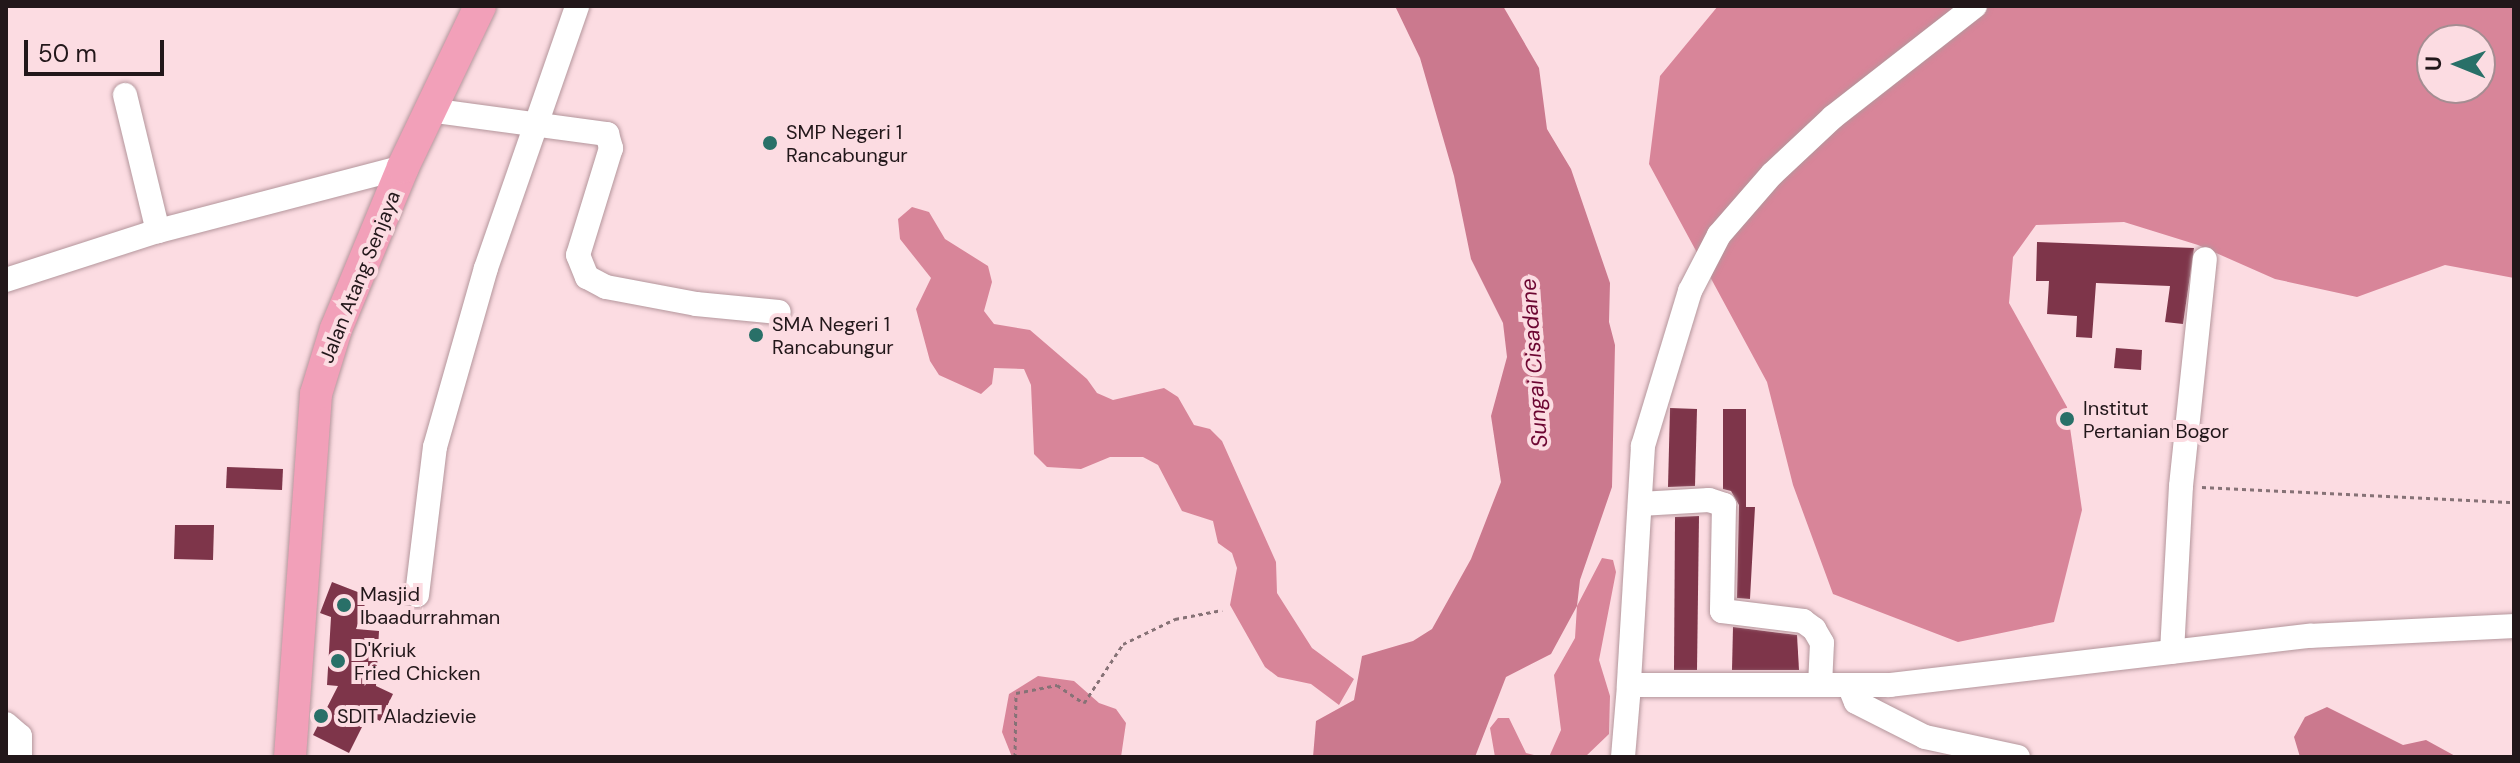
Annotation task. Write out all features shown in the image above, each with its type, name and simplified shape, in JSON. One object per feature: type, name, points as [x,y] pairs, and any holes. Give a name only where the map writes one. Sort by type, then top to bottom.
[{"type":"main road","name":"Jalan Atang Senjaya","points":[[290,757],[316,394],[336,329],[403,167],[480,6]]},
{"type":"street","points":[[417,595],[435,447],[486,268],[577,6]]},
{"type":"street","points":[[1623,757],[1643,446],[1664,365],[1690,291],[1719,235],[1772,174],[1833,117],[1975,6]]},
{"type":"street","points":[[125,95],[158,231]]},
{"type":"street","points":[[429,110],[607,134],[611,139],[581,232],[578,255],[587,277],[606,287],[696,304],[779,312]]},
{"type":"street","points":[[6,280],[158,231],[403,167]]},
{"type":"street","points":[[2172,652],[2181,486],[2205,259]]},
{"type":"street","points":[[1640,504],[1709,500],[1724,505],[1722,611],[1803,621],[1814,629],[1822,643],[1820,685]]},
{"type":"street","points":[[1629,685],[1849,685],[2310,636],[2514,626]]},
{"type":"street","points":[[1849,685],[1856,702],[1925,737],[2018,757]]},
{"type":"street","points":[[6,724],[20,736],[20,757]]},
{"type":"path","points":[[2181,486],[2514,502]]},
{"type":"path","points":[[1015,757],[1016,693],[1057,685],[1084,703],[1123,644],[1175,619],[1222,610]]},
{"type":"shaded area","points":[[1718,6],[2514,6],[2514,278],[2445,265],[2357,297],[2275,279],[2198,245],[2124,222],[2036,225],[2013,257],[2009,303],[2067,407],[2082,510],[2054,622],[1958,642],[1833,594],[1793,485],[1767,382],[1649,164],[1660,76]]},
{"type":"shaded area","points":[[912,207],[929,212],[945,239],[988,266],[992,282],[984,311],[994,324],[1030,330],[1087,379],[1097,393],[1113,400],[1164,388],[1178,397],[1194,425],[1210,429],[1222,441],[1276,562],[1277,593],[1312,648],[1354,679],[1339,705],[1311,684],[1278,677],[1265,667],[1230,605],[1237,568],[1232,553],[1218,543],[1213,521],[1182,511],[1158,465],[1143,457],[1110,457],[1081,469],[1047,467],[1034,454],[1031,385],[1024,369],[994,368],[992,384],[981,394],[939,375],[930,361],[916,309],[931,278],[900,239],[898,219]]},
{"type":"shaded area","points":[[1602,558],[1613,560],[1616,572],[1599,660],[1610,696],[1609,734],[1585,757],[1549,757],[1561,730],[1554,675],[1575,638],[1577,606]]},
{"type":"shaded area","points":[[1038,676],[1074,681],[1099,703],[1116,709],[1126,723],[1121,757],[1012,757],[1002,732],[1009,694]]},
{"type":"shaded area","points":[[1498,718],[1509,718],[1526,753],[1542,757],[1495,757],[1490,728]]},
{"type":"water","name":"Sungai Cisadane","points":[[1395,6],[1503,6],[1539,68],[1547,129],[1571,169],[1610,283],[1609,322],[1615,345],[1612,487],[1580,580],[1577,606],[1551,654],[1506,677],[1475,757],[1313,757],[1316,721],[1354,700],[1362,656],[1413,641],[1432,629],[1471,559],[1501,482],[1491,416],[1507,357],[1503,323],[1471,259],[1454,176],[1420,58]]},
{"type":"water","points":[[2327,707],[2403,745],[2426,740],[2457,757],[2300,757],[2294,737],[2305,717]]},
{"type":"building","points":[[2037,242],[2194,248],[2183,324],[2165,322],[2170,286],[2096,283],[2092,338],[2076,337],[2077,316],[2047,314],[2049,281],[2036,281]]},
{"type":"building","points":[[2116,348],[2142,350],[2141,370],[2114,368]]},
{"type":"building","points":[[1670,408],[1697,409],[1695,486],[1668,487]]},
{"type":"building","points":[[1723,409],[1746,409],[1746,507],[1755,507],[1750,599],[1737,598],[1739,505],[1731,491],[1723,489]]},
{"type":"building","points":[[227,467],[283,469],[282,490],[226,488]]},
{"type":"building","points":[[1699,516],[1697,670],[1674,670],[1675,517]]},
{"type":"building","points":[[175,525],[214,525],[213,560],[174,559]]},
{"type":"building","points":[[332,582],[368,596],[356,629],[379,631],[376,686],[393,694],[380,721],[368,715],[349,753],[313,735],[338,686],[327,685],[331,617],[320,613]]},
{"type":"building","points":[[1733,627],[1797,635],[1799,670],[1732,670]]},
{"type":"place","name":"SMP Negeri 1 Rancabungur","points":[[770,143]]},
{"type":"place","name":"SMA Negeri 1 Rancabungur","points":[[756,335]]},
{"type":"place","name":"Institut Pertanian Bogor","points":[[2067,419]]},
{"type":"place","name":"Masjid Ibaadurrahman","points":[[344,605]]},
{"type":"place","name":"D'Kriuk Fried Chicken","points":[[338,661]]},
{"type":"place","name":"SDIT Aladzievie","points":[[321,716]]}]
